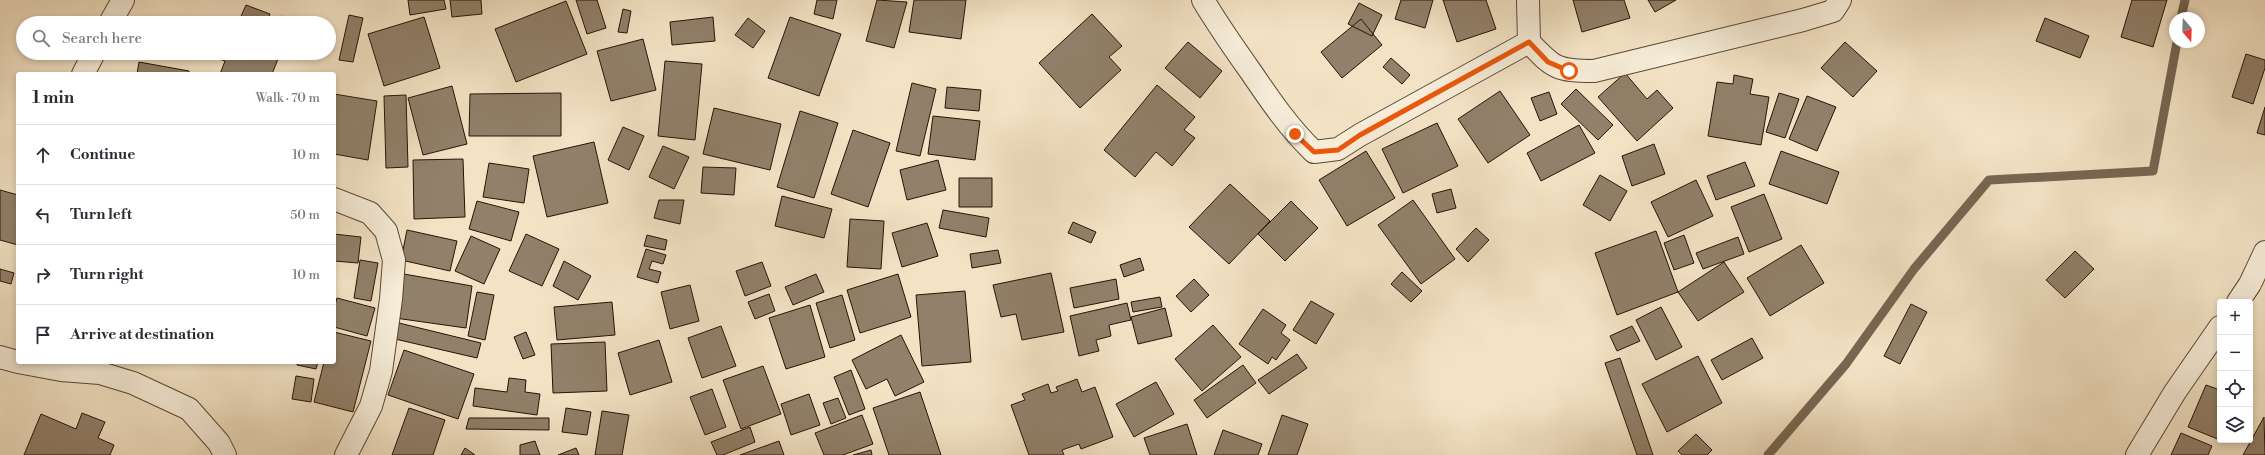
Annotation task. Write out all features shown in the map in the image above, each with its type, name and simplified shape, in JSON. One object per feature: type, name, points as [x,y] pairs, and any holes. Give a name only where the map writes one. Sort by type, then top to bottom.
[{"type":"street","points":[[114,16],[123,0]]},
{"type":"street","points":[[1203,0],[1215,21],[1295,134],[1314,152],[1338,150],[1360,135],[1529,42]]},
{"type":"street","points":[[1528,0],[1529,42],[1548,62],[1569,71],[1594,71],[1803,20],[1833,11],[1840,0]]},
{"type":"street","points":[[84,72],[90,60]]},
{"type":"street","points":[[336,200],[370,213],[386,231],[394,260],[391,300],[381,371],[371,406],[346,455]]},
{"type":"street","points":[[2240,299],[2250,284],[2265,252]]},
{"type":"street","points":[[2137,455],[2175,392],[2217,331]]},
{"type":"street","points":[[0,357],[16,361]]},
{"type":"street","points":[[29,364],[61,370],[100,372],[133,383],[189,409],[219,443],[225,455]]},
{"type":"building","points":[[408,0],[444,0],[446,9],[410,15]]},
{"type":"building","points":[[450,0],[481,0],[482,14],[452,17]]},
{"type":"building","points":[[576,0],[597,0],[606,28],[587,34]]},
{"type":"building","points":[[817,0],[837,0],[833,19],[814,14]]},
{"type":"building","points":[[877,0],[907,2],[894,48],[866,41]]},
{"type":"building","points":[[914,0],[966,0],[961,39],[909,32]]},
{"type":"building","points":[[1401,0],[1433,0],[1425,28],[1395,19]]},
{"type":"building","points":[[1443,0],[1486,0],[1496,29],[1457,42]]},
{"type":"building","points":[[1573,0],[1624,0],[1630,18],[1582,32]]},
{"type":"building","points":[[1648,0],[1676,0],[1655,12]]},
{"type":"building","points":[[2132,0],[2167,0],[2153,47],[2121,37]]},
{"type":"building","points":[[566,1],[587,54],[516,82],[495,29]]},
{"type":"building","points":[[1359,3],[1382,15],[1372,36],[1348,24]]},
{"type":"building","points":[[246,5],[270,14],[269,16],[241,16]]},
{"type":"building","points":[[623,9],[631,11],[627,33],[618,32]]},
{"type":"building","points":[[1092,14],[1122,46],[1109,57],[1121,70],[1080,108],[1039,63]]},
{"type":"building","points":[[349,15],[363,18],[353,62],[339,60]]},
{"type":"building","points":[[424,17],[440,68],[384,86],[368,34]]},
{"type":"building","points":[[713,17],[715,41],[672,45],[670,22]]},
{"type":"building","points":[[790,17],[841,34],[819,96],[768,78]]},
{"type":"building","points":[[748,18],[765,31],[753,48],[735,35]]},
{"type":"building","points":[[2045,18],[2089,36],[2080,58],[2036,41]]},
{"type":"building","points":[[1361,19],[1382,45],[1342,78],[1321,52]]},
{"type":"building","points":[[643,39],[656,90],[611,101],[597,51]]},
{"type":"building","points":[[1188,42],[1222,71],[1200,98],[1165,68]]},
{"type":"building","points":[[1845,42],[1877,71],[1853,97],[1821,68]]},
{"type":"building","points":[[2246,54],[2265,60],[2265,68],[2253,104],[2232,97]]},
{"type":"building","points":[[1391,58],[1410,75],[1402,84],[1383,67]]},
{"type":"building","points":[[222,60],[278,60],[273,72],[221,72],[225,61]]},
{"type":"building","points":[[665,61],[702,64],[695,140],[658,136]]},
{"type":"building","points":[[139,62],[189,71],[189,72],[137,72]]},
{"type":"building","points":[[1625,73],[1647,99],[1657,90],[1673,108],[1637,141],[1598,97]]},
{"type":"building","points":[[1734,75],[1753,79],[1750,94],[1769,97],[1761,145],[1708,136],[1717,82],[1733,84]]},
{"type":"building","points":[[912,83],[936,89],[920,156],[896,151]]},
{"type":"building","points":[[1157,85],[1195,117],[1184,130],[1195,138],[1172,166],[1156,152],[1135,177],[1104,150]]},
{"type":"building","points":[[452,86],[467,144],[423,155],[408,98]]},
{"type":"building","points":[[947,87],[981,90],[979,111],[945,108]]},
{"type":"building","points":[[1576,89],[1613,125],[1598,140],[1561,104]]},
{"type":"building","points":[[1500,91],[1530,135],[1488,163],[1458,119]]},
{"type":"building","points":[[1549,92],[1557,114],[1540,121],[1531,98]]},
{"type":"building","points":[[561,93],[561,136],[469,136],[470,94]]},
{"type":"building","points":[[1779,93],[1799,99],[1785,138],[1766,132]]},
{"type":"building","points":[[336,94],[377,101],[368,160],[336,154]]},
{"type":"building","points":[[406,95],[408,167],[386,168],[384,96]]},
{"type":"building","points":[[1807,96],[1836,107],[1817,151],[1789,139]]},
{"type":"building","points":[[2265,107],[2265,135],[2257,133]]},
{"type":"building","points":[[714,108],[781,124],[770,170],[703,154]]},
{"type":"building","points":[[800,111],[838,123],[814,198],[777,187]]},
{"type":"building","points":[[933,116],[980,121],[975,160],[928,154]]},
{"type":"building","points":[[1437,123],[1458,166],[1403,193],[1382,149]]},
{"type":"building","points":[[1579,125],[1595,153],[1541,181],[1527,153]]},
{"type":"building","points":[[623,127],[644,136],[629,170],[608,160]]},
{"type":"building","points":[[853,130],[890,143],[868,207],[831,194]]},
{"type":"building","points":[[594,142],[608,203],[547,217],[533,156]]},
{"type":"building","points":[[1654,144],[1665,174],[1632,186],[1622,156]]},
{"type":"building","points":[[663,146],[689,157],[674,189],[649,177]]},
{"type":"building","points":[[1366,151],[1395,198],[1347,226],[1319,180]]},
{"type":"building","points":[[1781,151],[1839,172],[1827,204],[1769,184]]},
{"type":"building","points":[[463,159],[465,217],[414,219],[413,160]]},
{"type":"building","points":[[938,160],[946,190],[907,200],[900,170]]},
{"type":"building","points":[[1745,162],[1755,186],[1716,200],[1707,176]]},
{"type":"building","points":[[489,163],[529,169],[524,203],[483,197]]},
{"type":"building","points":[[703,167],[736,168],[734,195],[701,193]]},
{"type":"building","points":[[1600,175],[1627,191],[1610,221],[1583,205]]},
{"type":"building","points":[[959,178],[992,178],[992,207],[959,207]]},
{"type":"building","points":[[1696,180],[1713,216],[1668,237],[1651,202]]},
{"type":"building","points":[[1230,184],[1270,221],[1229,264],[1189,227]]},
{"type":"building","points":[[1451,189],[1456,208],[1437,213],[1432,194]]},
{"type":"building","points":[[0,190],[16,194],[16,244],[0,240]]},
{"type":"building","points":[[1764,194],[1782,239],[1749,252],[1731,207]]},
{"type":"building","points":[[782,196],[832,209],[824,238],[775,226]]},
{"type":"building","points":[[659,200],[684,200],[680,224],[654,218]]},
{"type":"building","points":[[1413,200],[1455,259],[1421,284],[1378,225]]},
{"type":"building","points":[[477,201],[519,212],[511,241],[469,229]]},
{"type":"building","points":[[1291,201],[1318,228],[1285,261],[1258,234]]},
{"type":"building","points":[[943,210],[989,218],[986,237],[939,228]]},
{"type":"building","points":[[850,219],[884,221],[881,269],[847,267]]},
{"type":"building","points":[[1073,222],[1096,232],[1091,243],[1068,233]]},
{"type":"building","points":[[927,223],[938,256],[902,267],[892,233]]},
{"type":"building","points":[[1476,228],[1489,240],[1468,262],[1456,249]]},
{"type":"building","points":[[407,230],[457,241],[450,271],[401,260]]},
{"type":"building","points":[[1656,231],[1678,292],[1617,315],[1595,253]]},
{"type":"building","points":[[336,234],[361,237],[358,263],[336,261]]},
{"type":"building","points":[[526,234],[559,249],[542,286],[509,271]]},
{"type":"building","points":[[647,235],[667,240],[665,250],[644,246]]},
{"type":"building","points":[[1684,235],[1694,263],[1674,270],[1664,243]]},
{"type":"building","points":[[471,236],[500,249],[484,284],[455,271]]},
{"type":"building","points":[[1738,237],[1744,254],[1703,269],[1696,253]]},
{"type":"building","points":[[1801,245],[1824,283],[1770,316],[1747,278]]},
{"type":"building","points":[[646,249],[666,255],[663,264],[652,261],[649,269],[661,272],[658,283],[637,277]]},
{"type":"building","points":[[998,250],[1001,263],[972,268],[970,254]]},
{"type":"building","points":[[2075,251],[2094,269],[2065,298],[2046,280]]},
{"type":"building","points":[[1140,258],[1144,270],[1124,277],[1120,265]]},
{"type":"building","points":[[360,260],[378,263],[371,301],[354,298]]},
{"type":"building","points":[[564,261],[591,276],[578,300],[553,286]]},
{"type":"building","points":[[762,262],[771,286],[745,296],[736,271]]},
{"type":"building","points":[[1724,262],[1744,292],[1698,321],[1678,292]]},
{"type":"building","points":[[0,269],[14,273],[11,284],[0,281]]},
{"type":"building","points":[[1402,272],[1422,291],[1411,302],[1391,284]]},
{"type":"building","points":[[1051,273],[1064,332],[1022,340],[1016,314],[1001,317],[993,285]]},
{"type":"building","points":[[404,274],[472,286],[466,328],[395,318]]},
{"type":"building","points":[[816,274],[824,292],[793,305],[785,287]]},
{"type":"building","points":[[898,274],[911,317],[860,333],[847,290]]},
{"type":"building","points":[[1116,279],[1119,299],[1074,308],[1070,288]]},
{"type":"building","points":[[1194,279],[1209,295],[1191,312],[1176,296]]},
{"type":"building","points":[[690,285],[699,321],[670,329],[661,292]]},
{"type":"building","points":[[965,291],[971,362],[922,366],[916,295]]},
{"type":"building","points":[[477,292],[494,295],[485,340],[468,336]]},
{"type":"building","points":[[769,294],[775,311],[755,319],[748,302]]},
{"type":"building","points":[[842,295],[855,340],[830,348],[816,303]]},
{"type":"building","points":[[1160,297],[1162,307],[1133,312],[1131,302]]},
{"type":"building","points":[[337,298],[375,308],[367,336],[336,328]]},
{"type":"building","points":[[1311,301],[1334,314],[1316,344],[1293,330]]},
{"type":"building","points":[[612,302],[615,335],[557,340],[554,307]]},
{"type":"building","points":[[1127,303],[1131,320],[1109,325],[1111,336],[1096,340],[1099,351],[1079,356],[1070,316]]},
{"type":"building","points":[[1911,304],[1927,312],[1900,364],[1884,356]]},
{"type":"building","points":[[810,305],[825,357],[786,369],[769,318]]},
{"type":"building","points":[[1661,307],[1682,347],[1656,360],[1636,320]]},
{"type":"building","points":[[1165,308],[1172,336],[1138,344],[1131,317]]},
{"type":"building","points":[[1263,309],[1286,325],[1281,333],[1290,340],[1276,360],[1272,357],[1268,364],[1239,344]]},
{"type":"building","points":[[399,323],[481,343],[477,358],[395,339]]},
{"type":"building","points":[[1213,325],[1241,357],[1202,391],[1175,359]]},
{"type":"building","points":[[721,326],[736,366],[702,378],[688,338]]},
{"type":"building","points":[[1632,326],[1640,341],[1617,351],[1610,336]]},
{"type":"building","points":[[336,332],[371,341],[353,412],[314,402],[324,364],[336,364]]},
{"type":"building","points":[[526,332],[535,355],[523,359],[514,337]]},
{"type":"building","points":[[901,335],[924,382],[895,396],[887,379],[866,389],[852,360]]},
{"type":"building","points":[[1752,338],[1763,358],[1722,380],[1711,360]]},
{"type":"building","points":[[659,340],[672,382],[630,395],[618,353]]},
{"type":"building","points":[[605,342],[607,391],[553,393],[551,344]]},
{"type":"building","points":[[404,350],[474,374],[458,419],[388,395]]},
{"type":"building","points":[[1297,354],[1307,368],[1269,394],[1258,380]]},
{"type":"building","points":[[1698,356],[1722,403],[1667,432],[1642,384]]},
{"type":"building","points":[[1620,358],[1653,455],[1637,455],[1605,363]]},
{"type":"building","points":[[297,364],[317,364],[316,369]]},
{"type":"building","points":[[1243,365],[1256,383],[1207,418],[1194,400]]},
{"type":"building","points":[[763,366],[781,414],[741,429],[723,380]]},
{"type":"building","points":[[851,370],[865,409],[849,415],[834,377]]},
{"type":"building","points":[[296,376],[314,379],[311,402],[292,399]]},
{"type":"building","points":[[509,378],[526,380],[525,392],[540,394],[537,415],[473,406],[475,388],[507,392]]},
{"type":"building","points":[[1077,379],[1082,392],[1095,387],[1113,437],[1081,449],[1079,444],[1062,450],[1064,455],[1029,455],[1011,405],[1025,400],[1022,394],[1048,384],[1051,393],[1058,391],[1056,387]]},
{"type":"building","points":[[1156,382],[1174,414],[1134,437],[1116,404]]},
{"type":"building","points":[[2206,385],[2217,389],[2217,439],[2188,427]]},
{"type":"building","points":[[712,389],[726,427],[705,435],[690,397]]},
{"type":"building","points":[[920,392],[941,455],[889,455],[873,408]]},
{"type":"building","points":[[809,394],[820,425],[791,435],[781,404]]},
{"type":"building","points":[[838,398],[846,418],[831,424],[823,403]]},
{"type":"building","points":[[409,408],[445,420],[433,455],[392,455]]},
{"type":"building","points":[[566,408],[591,412],[587,435],[562,432]]},
{"type":"building","points":[[602,411],[629,415],[622,455],[595,455]]},
{"type":"building","points":[[82,413],[105,422],[98,438],[114,445],[110,455],[24,455],[41,414],[76,429]]},
{"type":"building","points":[[862,415],[873,444],[843,455],[824,455],[815,433]]},
{"type":"building","points":[[1282,415],[1308,424],[1297,455],[1268,455]]},
{"type":"building","points":[[2264,417],[2265,455],[2243,455],[2250,443],[2253,443],[2253,437]]},
{"type":"building","points":[[469,418],[549,418],[549,430],[466,429]]},
{"type":"building","points":[[1187,424],[1197,455],[1150,455],[1144,438]]},
{"type":"building","points":[[750,427],[755,442],[723,455],[717,455],[711,442]]},
{"type":"building","points":[[1223,430],[1262,444],[1258,455],[1214,455]]},
{"type":"building","points":[[2181,433],[2212,446],[2208,455],[2171,455]]},
{"type":"building","points":[[1696,434],[1712,450],[1707,455],[1682,455],[1678,451]]},
{"type":"building","points":[[535,441],[540,455],[520,455],[520,445]]},
{"type":"building","points":[[779,441],[784,455],[740,455]]},
{"type":"building","points":[[465,448],[475,455],[461,455]]},
{"type":"building","points":[[576,448],[579,455],[558,455]]},
{"type":"building","points":[[871,450],[872,455],[853,455]]},
{"type":"waterway","points":[[2182,12],[2185,0]]},
{"type":"waterway","points":[[1768,455],[1846,364],[1914,269],[1989,180],[2153,171],[2176,48]]},
{"type":"route","points":[[1295,134],[1314,152],[1338,150],[1360,135],[1529,42],[1548,62],[1569,71]]}]
